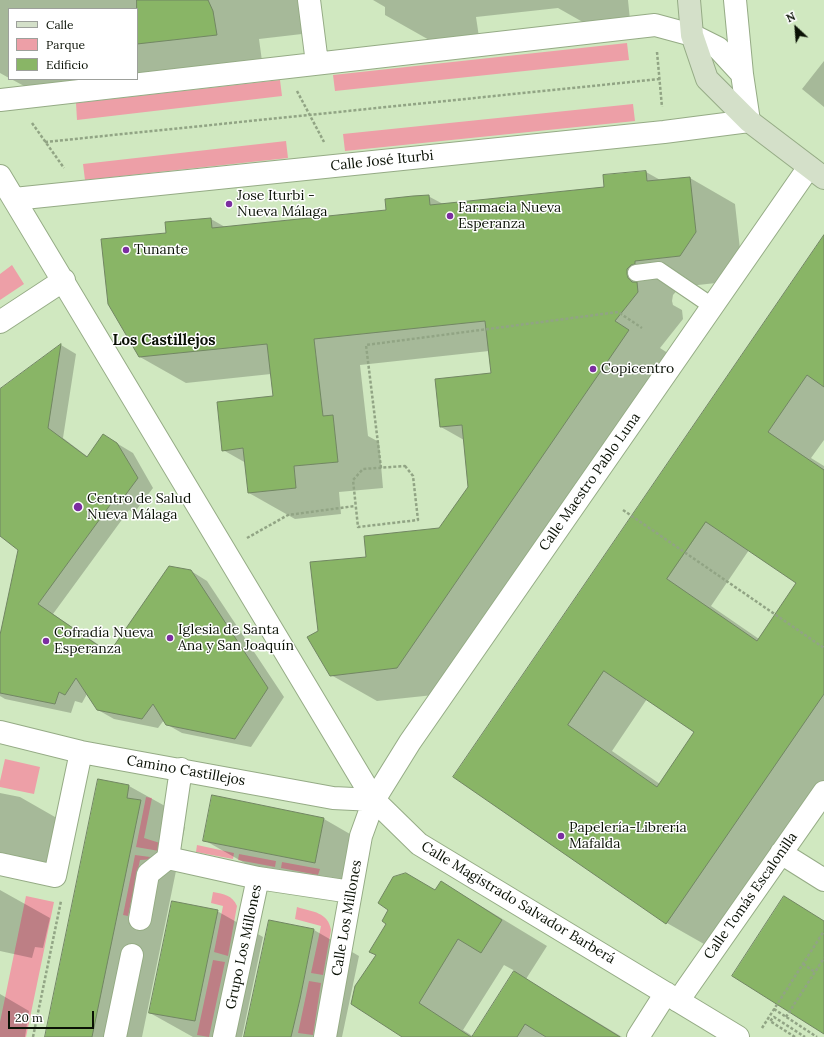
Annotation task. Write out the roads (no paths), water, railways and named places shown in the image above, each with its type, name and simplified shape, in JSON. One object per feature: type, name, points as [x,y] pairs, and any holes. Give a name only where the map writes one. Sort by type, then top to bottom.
[{"type":"main road","points":[[688,0],[692,35],[707,79],[749,121],[816,172]]},
{"type":"street","points":[[309,0],[318,63]]},
{"type":"street","points":[[735,0],[742,74],[749,121]]},
{"type":"street","points":[[7,100],[655,25],[692,35],[718,48],[742,74]]},
{"type":"street","name":"Calle José Iturbi","points":[[14,199],[664,132],[749,121]]},
{"type":"street","name":"Calle Maestro Pablo Luna","points":[[374,800],[410,742],[712,306],[816,172]]},
{"type":"street","name":"Calle Magistrado Salvador Barberá","points":[[0,176],[64,280],[200,512],[374,800],[419,844],[738,1037]]},
{"type":"street","points":[[0,322],[64,280]]},
{"type":"street","name":"Camino Castillejos","points":[[0,732],[81,752],[333,798],[374,800]]},
{"type":"street","points":[[0,864],[55,876],[81,752]]},
{"type":"street","points":[[140,919],[148,874],[168,858],[181,770]]},
{"type":"street","name":"Calle Tomás Escalonilla","points":[[638,1037],[672,997],[781,853],[824,792]]},
{"type":"street","name":"Calle Los Millones","points":[[325,1037],[361,836],[374,800]]},
{"type":"street","points":[[781,853],[824,880]]},
{"type":"street","points":[[168,858],[258,878]]},
{"type":"street","name":"Grupo Los Millones","points":[[224,1037],[258,878],[351,892]]},
{"type":"street","points":[[115,1037],[132,955]]},
{"type":"lane","points":[[636,273],[659,270],[712,306]]},
{"type":"place","name":"Jose Iturbi - Nueva Málaga","points":[[229,204]]},
{"type":"place","name":"Farmacia Nueva Esperanza","points":[[450,216]]},
{"type":"place","name":"Tunante","points":[[126,250]]},
{"type":"place","name":"Copicentro","points":[[593,369]]},
{"type":"place","name":"Centro de Salud Nueva Málaga","points":[[78,507]]},
{"type":"place","name":"Iglesia de Santa Ana y San Joaquín","points":[[170,638]]},
{"type":"place","name":"Cofradía Nueva Esperanza","points":[[46,641]]},
{"type":"place","name":"Papelería-Librería Mafalda","points":[[561,836]]},
{"type":"district","name":"Los Castillejos","points":[[164,341]]}]
